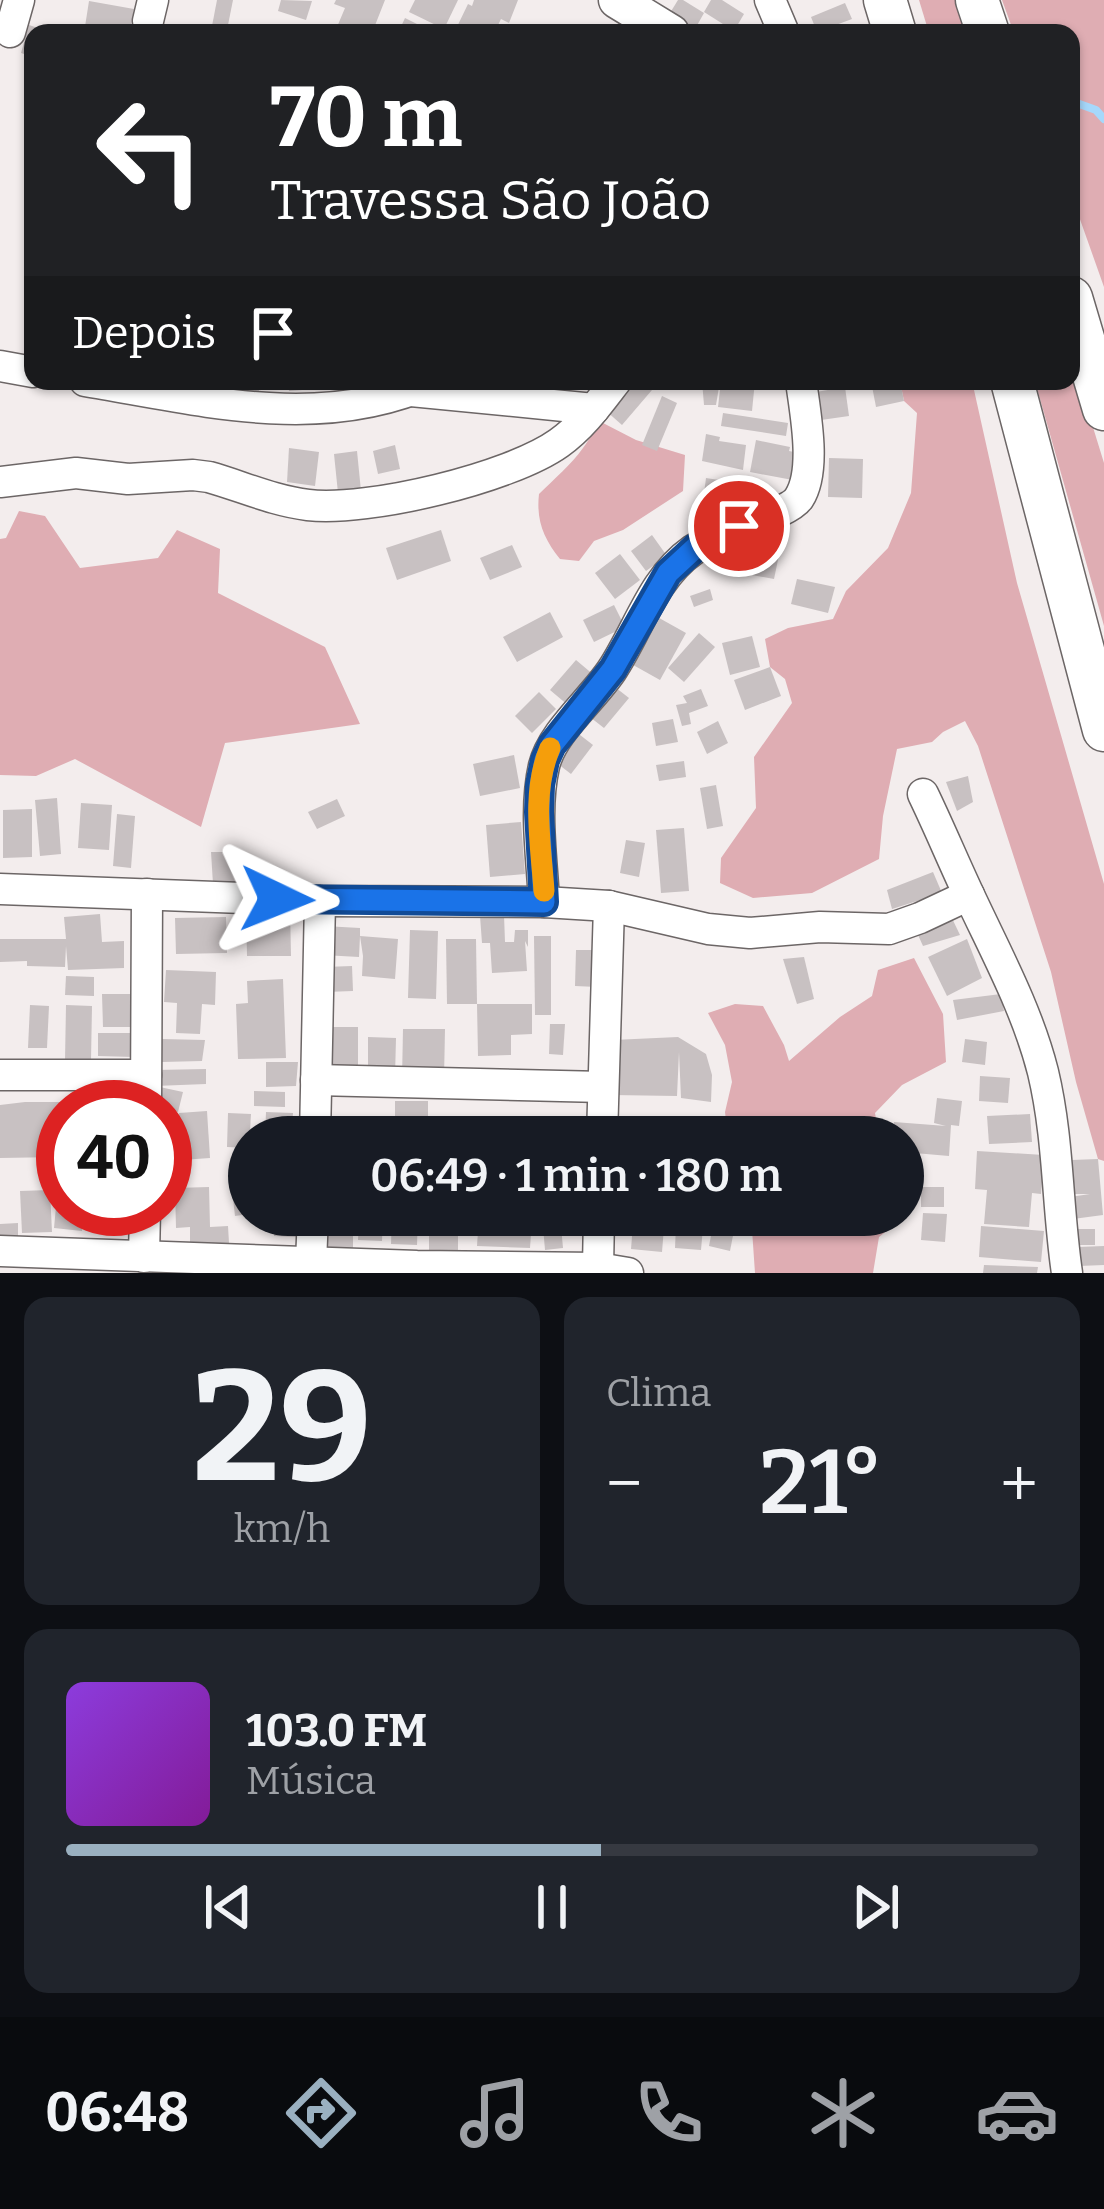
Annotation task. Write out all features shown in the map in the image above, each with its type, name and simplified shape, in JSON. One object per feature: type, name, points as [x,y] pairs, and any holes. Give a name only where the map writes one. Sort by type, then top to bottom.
[{"type":"highway","points":[[1080,328],[1104,409]]},
{"type":"highway","points":[[1014,390],[1104,730]]},
{"type":"main road","points":[[617,0],[656,24]]},
{"type":"street","points":[[10,32],[19,0]]},
{"type":"street","points":[[143,390],[272,410],[331,408],[411,390]]},
{"type":"street","points":[[453,390],[594,409]]},
{"type":"street","points":[[0,482],[63,473],[128,479],[193,475],[306,505],[391,501],[523,462],[561,442],[609,390]]},
{"type":"street","points":[[544,902],[540,785],[552,745],[613,669],[657,589],[679,561],[707,542],[799,500],[807,471],[802,390]]},
{"type":"street","points":[[923,794],[1018,994],[1042,1070],[1057,1153],[1066,1273]]},
{"type":"street","points":[[0,889],[320,901],[544,902],[609,906],[730,932],[889,929],[969,895]]},
{"type":"street","points":[[146,1080],[147,894]]},
{"type":"street","points":[[315,1116],[320,901]]},
{"type":"street","points":[[602,1116],[609,906]]},
{"type":"street","points":[[0,1075],[146,1075]]},
{"type":"street","points":[[316,1080],[603,1087]]},
{"type":"street","points":[[144,1236],[144,1257]]},
{"type":"street","points":[[311,1262],[312,1236]]},
{"type":"street","points":[[0,1251],[613,1270],[604,1236]]},
{"type":"shaded area","points":[[919,0],[961,0],[968,24],[926,24]]},
{"type":"shaded area","points":[[1002,0],[1104,0],[1104,287],[1080,219],[1080,24],[1011,24]]},
{"type":"shaded area","points":[[1080,385],[1104,463],[1104,626],[1038,390],[1080,390]]},
{"type":"shaded area","points":[[902,390],[974,390],[1017,583],[1104,884],[1104,1161],[1098,1159],[1076,1082],[1051,972],[978,746],[965,721],[932,742],[897,749],[879,859],[812,893],[753,898],[720,883],[721,858],[756,808],[754,757],[792,703],[785,679],[770,667],[765,639],[788,628],[833,619],[846,591],[888,548],[911,493],[917,413],[904,401]]},
{"type":"shaded area","points":[[603,423],[636,440],[685,455],[683,491],[623,530],[594,541],[579,561],[560,559],[542,529],[539,494]]},
{"type":"shaded area","points":[[19,511],[45,516],[80,568],[158,558],[177,530],[220,549],[218,593],[325,647],[360,724],[225,743],[201,827],[75,759],[36,776],[0,775],[0,539],[6,538]]},
{"type":"shaded area","points":[[914,958],[943,1014],[946,1062],[902,1085],[876,1116],[725,1116],[732,1082],[725,1045],[708,1013],[735,1004],[763,1006],[789,1061],[872,996],[878,970]]},
{"type":"shaded area","points":[[752,1236],[880,1236],[873,1273],[755,1273]]},
{"type":"building","points":[[217,0],[233,0],[228,24],[212,24]]},
{"type":"building","points":[[281,0],[312,1],[306,20],[278,11]]},
{"type":"building","points":[[336,0],[385,0],[376,24],[338,24],[345,8],[334,4]]},
{"type":"building","points":[[415,0],[458,0],[446,24],[434,24],[409,12]]},
{"type":"building","points":[[474,0],[518,0],[509,23],[501,19],[498,24],[458,24],[468,4],[472,6]]},
{"type":"building","points":[[683,0],[704,13],[698,24],[687,24],[670,13]]},
{"type":"building","points":[[711,0],[722,0],[744,14],[738,24],[723,24],[704,12]]},
{"type":"building","points":[[89,1],[134,9],[131,24],[85,24]]},
{"type":"building","points":[[845,3],[852,19],[814,24],[811,17]]},
{"type":"building","points":[[234,390],[259,390],[259,403],[234,403]]},
{"type":"building","points":[[622,390],[652,390],[622,425],[605,410]]},
{"type":"building","points":[[703,390],[718,390],[716,405],[704,405]]},
{"type":"building","points":[[720,390],[754,390],[752,411],[718,407]]},
{"type":"building","points":[[845,390],[849,416],[821,420],[816,392]]},
{"type":"building","points":[[873,390],[902,390],[904,401],[876,407]]},
{"type":"building","points":[[662,396],[677,403],[657,451],[642,445]]},
{"type":"building","points":[[723,413],[788,423],[786,436],[721,426]]},
{"type":"building","points":[[706,434],[746,445],[743,470],[702,461]]},
{"type":"building","points":[[756,440],[804,454],[798,481],[750,472]]},
{"type":"building","points":[[395,445],[400,469],[378,474],[373,451]]},
{"type":"building","points":[[289,448],[319,452],[315,486],[287,482]]},
{"type":"building","points":[[357,451],[361,491],[338,493],[334,454]]},
{"type":"building","points":[[829,458],[863,459],[862,498],[828,497]]},
{"type":"building","points":[[706,478],[751,485],[748,507],[703,501]]},
{"type":"building","points":[[725,509],[733,529],[705,541],[697,521]]},
{"type":"building","points":[[441,530],[451,561],[397,580],[386,548]]},
{"type":"building","points":[[652,535],[667,556],[646,571],[631,551]]},
{"type":"building","points":[[512,545],[522,567],[490,580],[480,558]]},
{"type":"building","points":[[746,549],[779,555],[774,579],[741,573]]},
{"type":"building","points":[[620,554],[640,580],[615,599],[595,573]]},
{"type":"building","points":[[797,579],[835,587],[828,613],[791,604]]},
{"type":"building","points":[[710,589],[713,600],[694,607],[690,596]]},
{"type":"building","points":[[614,605],[625,627],[594,642],[583,620]]},
{"type":"building","points":[[550,612],[563,637],[517,662],[503,637]]},
{"type":"building","points":[[652,614],[686,633],[660,680],[626,661]]},
{"type":"building","points":[[699,633],[715,647],[684,682],[668,668]]},
{"type":"building","points":[[752,636],[760,667],[730,675],[722,643]]},
{"type":"building","points":[[576,660],[595,676],[569,706],[550,690]]},
{"type":"building","points":[[770,667],[781,696],[745,710],[734,680]]},
{"type":"building","points":[[611,684],[629,698],[604,728],[586,714]]},
{"type":"building","points":[[701,689],[708,706],[689,713],[691,724],[682,726],[676,705],[687,703],[683,696]]},
{"type":"building","points":[[539,692],[556,709],[532,733],[515,716]]},
{"type":"building","points":[[673,719],[678,742],[656,746],[652,723]]},
{"type":"building","points":[[718,721],[728,743],[707,754],[697,732]]},
{"type":"building","points":[[571,728],[593,745],[571,774],[549,757]]},
{"type":"building","points":[[514,755],[520,788],[480,796],[473,764]]},
{"type":"building","points":[[684,761],[686,777],[659,781],[656,765]]},
{"type":"building","points":[[968,776],[973,802],[957,811],[946,782]]},
{"type":"building","points":[[716,785],[723,826],[707,829],[700,788]]},
{"type":"building","points":[[57,798],[61,854],[40,856],[35,800]]},
{"type":"building","points":[[337,799],[345,816],[317,829],[308,812]]},
{"type":"building","points":[[81,803],[112,805],[109,850],[78,848]]},
{"type":"building","points":[[32,809],[32,857],[3,858],[3,810]]},
{"type":"building","points":[[117,814],[135,816],[131,868],[113,866]]},
{"type":"building","points":[[521,822],[525,874],[490,877],[486,825]]},
{"type":"building","points":[[684,828],[689,891],[661,893],[656,830]]},
{"type":"building","points":[[626,840],[645,843],[639,877],[620,873]]},
{"type":"building","points":[[211,852],[236,852],[237,882],[213,884]]},
{"type":"building","points":[[933,872],[942,893],[892,909],[887,890]]},
{"type":"building","points":[[290,907],[291,956],[247,956],[246,908]]},
{"type":"building","points":[[949,912],[960,935],[923,946],[914,926]]},
{"type":"building","points":[[100,914],[102,942],[124,941],[124,968],[68,970],[66,946],[65,967],[0,962],[0,939],[66,939],[64,917]]},
{"type":"building","points":[[504,915],[505,942],[514,942],[515,930],[528,930],[527,971],[492,973],[490,943],[482,943],[480,916]]},
{"type":"building","points":[[226,917],[227,953],[176,954],[175,918]]},
{"type":"building","points":[[324,926],[360,928],[359,957],[323,955]]},
{"type":"building","points":[[410,930],[438,931],[436,999],[408,998]]},
{"type":"building","points":[[360,936],[398,939],[395,979],[362,976]]},
{"type":"building","points":[[534,936],[551,936],[551,1015],[535,1015]]},
{"type":"building","points":[[446,939],[476,939],[477,1004],[447,1004]]},
{"type":"building","points":[[967,939],[982,978],[947,996],[928,957]]},
{"type":"building","points":[[576,950],[598,950],[597,987],[575,986]]},
{"type":"building","points":[[804,957],[814,999],[797,1004],[783,959]]},
{"type":"building","points":[[352,966],[353,991],[326,992],[325,967]]},
{"type":"building","points":[[166,970],[216,972],[215,1005],[202,1004],[200,1034],[176,1033],[177,1003],[164,1002]]},
{"type":"building","points":[[66,976],[94,977],[94,996],[65,995]]},
{"type":"building","points":[[283,979],[286,1058],[238,1059],[236,1004],[248,1003],[247,981]]},
{"type":"building","points":[[102,994],[134,994],[134,1027],[103,1027]]},
{"type":"building","points":[[1001,994],[1004,1011],[957,1020],[953,1000]]},
{"type":"building","points":[[477,1004],[532,1004],[532,1034],[511,1035],[511,1055],[478,1056]]},
{"type":"building","points":[[30,1005],[49,1006],[47,1048],[28,1048]]},
{"type":"building","points":[[66,1005],[92,1006],[91,1061],[65,1061]]},
{"type":"building","points":[[550,1024],[565,1024],[563,1055],[549,1054]]},
{"type":"building","points":[[323,1027],[358,1027],[358,1078],[323,1078]]},
{"type":"building","points":[[403,1029],[445,1029],[444,1079],[402,1079]]},
{"type":"building","points":[[98,1033],[134,1033],[133,1057],[98,1056]]},
{"type":"building","points":[[368,1037],[396,1038],[395,1077],[368,1077]]},
{"type":"building","points":[[678,1037],[706,1054],[712,1075],[711,1102],[681,1098],[679,1052],[677,1096],[612,1095],[613,1040]]},
{"type":"building","points":[[162,1039],[205,1040],[202,1061],[162,1062]]},
{"type":"building","points":[[965,1039],[987,1042],[985,1065],[962,1062]]},
{"type":"building","points":[[266,1062],[298,1062],[296,1086],[266,1087]]},
{"type":"building","points":[[206,1069],[206,1084],[155,1080],[155,1070]]},
{"type":"building","points":[[980,1076],[1010,1078],[1008,1103],[979,1101]]},
{"type":"building","points":[[254,1091],[285,1092],[285,1107],[254,1106]]},
{"type":"building","points":[[937,1098],[962,1101],[959,1126],[951,1125],[949,1156],[924,1154],[924,1124],[946,1126],[934,1123]]},
{"type":"building","points":[[395,1101],[428,1101],[428,1116],[395,1116]]},
{"type":"building","points":[[36,1102],[36,1157],[0,1158],[0,1105]]},
{"type":"building","points":[[207,1111],[210,1158],[192,1159],[192,1112]]},
{"type":"building","points":[[266,1112],[293,1113],[293,1116],[266,1116]]},
{"type":"building","points":[[1030,1114],[1032,1142],[989,1144],[987,1116]]},
{"type":"building","points":[[977,1151],[1044,1155],[1041,1194],[1032,1193],[1029,1227],[984,1224],[987,1190],[975,1189]]},
{"type":"building","points":[[1098,1159],[1103,1215],[1073,1219],[1070,1197],[1090,1194],[1075,1194],[1072,1160]]},
{"type":"building","points":[[209,1187],[210,1227],[228,1226],[229,1243],[190,1244],[192,1188]]},
{"type":"building","points":[[924,1187],[944,1187],[944,1207],[924,1207]]},
{"type":"building","points":[[36,1190],[36,1233],[22,1233],[20,1191]]},
{"type":"building","points":[[924,1213],[947,1214],[945,1242],[921,1240]]},
{"type":"building","points":[[18,1223],[18,1240],[0,1241],[0,1224]]},
{"type":"building","points":[[981,1226],[1044,1231],[1041,1262],[979,1257]]},
{"type":"building","points":[[1069,1229],[1095,1229],[1095,1245],[1070,1245]]},
{"type":"building","points":[[323,1236],[353,1236],[353,1252],[323,1252]]},
{"type":"building","points":[[358,1236],[382,1236],[382,1241],[358,1240]]},
{"type":"building","points":[[391,1236],[417,1236],[417,1245],[391,1244]]},
{"type":"building","points":[[429,1236],[458,1236],[458,1256],[429,1256]]},
{"type":"building","points":[[478,1236],[531,1236],[530,1248],[477,1246]]},
{"type":"building","points":[[544,1236],[562,1236],[563,1248],[545,1250]]},
{"type":"building","points":[[632,1236],[663,1236],[662,1252],[631,1249]]},
{"type":"building","points":[[676,1236],[702,1236],[701,1250],[675,1248]]},
{"type":"building","points":[[711,1236],[733,1236],[730,1251],[709,1246]]},
{"type":"building","points":[[1104,1246],[1104,1265],[1079,1266],[1078,1247]]},
{"type":"building","points":[[984,1265],[1038,1267],[1037,1273],[983,1273]]},
{"type":"waterway","points":[[1080,104],[1104,119]]},
{"type":"slow traffic","points":[[544,891],[540,785],[550,748]]},
{"type":"route","points":[[277,899],[544,902],[540,785],[552,745],[613,669],[668,573],[695,548],[739,526]]}]
